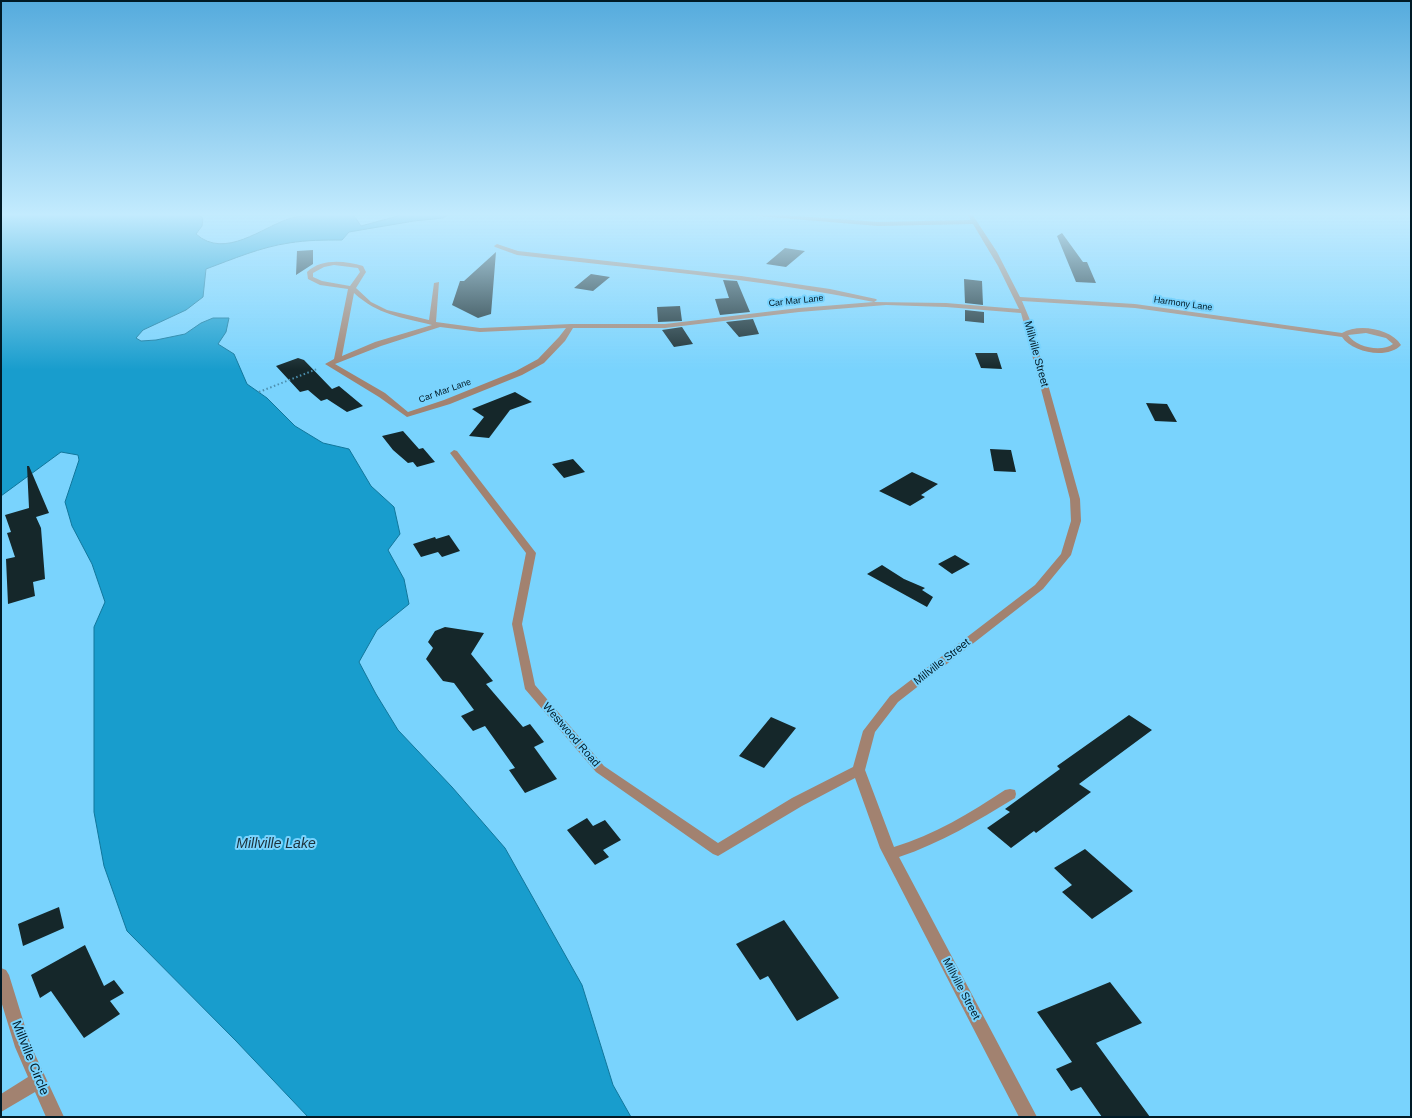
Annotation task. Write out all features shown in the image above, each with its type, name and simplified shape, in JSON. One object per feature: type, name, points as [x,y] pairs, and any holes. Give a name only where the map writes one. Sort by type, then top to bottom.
[{"type":"street","points":[[318,266],[310,272],[310,278],[320,283],[352,288]]},
{"type":"street","points":[[337,360],[352,288],[363,272],[361,267],[358,266]]},
{"type":"street","points":[[643,266],[766,280],[886,303]]},
{"type":"street","name":"Millville Street","points":[[1002,266],[1019,299],[1032,334],[1075,499],[1076,521],[1066,555],[1039,587],[894,700],[870,730],[859,770],[890,854],[1028,1117]]},
{"type":"street","points":[[436,324],[437,283]]},
{"type":"street","name":"Car Mar Lane","points":[[352,288],[368,303],[385,311],[436,324],[480,330],[572,326],[665,326],[799,310],[886,303],[946,304],[1024,311]]},
{"type":"street","name":"Harmony Lane","points":[[1019,299],[1135,306],[1344,335],[1356,330],[1372,331],[1393,339],[1397,345],[1390,350],[1369,349],[1349,342],[1344,335]]},
{"type":"street","name":"Car Mar Lane","points":[[329,364],[378,344],[436,324]]},
{"type":"street","name":"Car Mar Lane","points":[[329,364],[382,396],[407,415],[446,402],[519,373],[541,360],[562,339],[572,326]]},
{"type":"street","name":"Westwood Road","points":[[454,453],[531,553],[518,624],[529,686],[600,769],[718,850],[797,802],[859,770]]},
{"type":"street","points":[[890,854],[916,847],[940,836],[1010,794]]},
{"type":"street","name":"Millville Circle","points":[[1,974],[23,1047],[55,1117]]},
{"type":"street","points":[[1,1104],[38,1080]]},
{"type":"path","points":[[260,392],[329,364]]},
{"type":"water","name":"Millville Lake","points":[[1,266],[214,266],[206,269],[203,297],[186,310],[143,330],[136,338],[141,341],[156,340],[185,334],[201,323],[213,318],[229,318],[226,332],[218,344],[234,354],[247,384],[267,398],[295,426],[323,443],[349,449],[371,486],[394,507],[400,534],[388,550],[404,579],[409,604],[377,630],[359,662],[398,730],[452,787],[505,848],[582,985],[613,1085],[631,1117],[308,1117],[236,1041],[127,931],[104,866],[94,812],[94,627],[105,602],[92,564],[72,526],[65,502],[79,460],[78,455],[61,452],[1,496]]},
{"type":"building","points":[[296,266],[310,266],[296,275]]},
{"type":"building","points":[[480,266],[495,266],[491,314],[478,318],[452,305],[460,281],[464,281]]},
{"type":"building","points":[[1069,266],[1089,266],[1096,283],[1076,282]]},
{"type":"building","points":[[591,274],[610,277],[593,291],[574,288]]},
{"type":"building","points":[[964,279],[982,281],[983,305],[965,303]]},
{"type":"building","points":[[723,280],[737,281],[750,312],[720,315],[715,299],[729,298]]},
{"type":"building","points":[[680,306],[682,321],[658,322],[657,307]]},
{"type":"building","points":[[965,310],[984,312],[984,323],[965,321]]},
{"type":"building","points":[[753,319],[759,334],[739,337],[726,322]]},
{"type":"building","points":[[682,327],[693,344],[674,347],[662,330]]},
{"type":"building","points":[[975,353],[997,353],[1002,369],[981,368]]},
{"type":"building","points":[[298,358],[304,360],[332,389],[339,386],[363,406],[347,412],[327,399],[321,401],[308,390],[300,392],[276,366]]},
{"type":"building","points":[[515,392],[532,402],[510,410],[489,438],[469,436],[484,417],[472,409]]},
{"type":"building","points":[[1146,403],[1167,404],[1177,422],[1155,421]]},
{"type":"building","points":[[403,431],[419,449],[423,448],[435,462],[417,467],[413,462],[408,463],[393,450],[382,436]]},
{"type":"building","points":[[990,449],[1011,450],[1016,472],[994,471]]},
{"type":"building","points":[[573,459],[585,472],[564,478],[552,464]]},
{"type":"building","points":[[27,466],[29,466],[49,513],[36,517],[41,528],[45,579],[33,582],[35,596],[8,604],[6,559],[15,557],[7,533],[11,532],[5,515],[29,508]]},
{"type":"building","points":[[912,472],[938,484],[921,495],[925,497],[910,506],[879,491]]},
{"type":"building","points":[[449,535],[460,551],[442,557],[438,552],[421,557],[413,544],[435,537],[436,539]]},
{"type":"building","points":[[955,555],[970,564],[952,574],[938,564]]},
{"type":"building","points":[[882,565],[904,579],[925,588],[922,590],[933,597],[927,607],[867,574]]},
{"type":"building","points":[[445,627],[484,633],[471,654],[493,681],[486,684],[523,727],[530,724],[544,742],[534,747],[557,779],[525,793],[509,770],[515,768],[485,726],[473,731],[461,716],[474,710],[454,683],[443,681],[426,659],[433,648],[428,642],[435,631]]},
{"type":"building","points":[[1129,715],[1152,730],[1079,784],[1091,792],[1036,833],[1034,831],[1011,848],[987,828],[1010,812],[1005,809],[1060,769],[1057,766]]},
{"type":"building","points":[[771,717],[796,728],[764,768],[739,756]]},
{"type":"building","points":[[587,818],[593,826],[605,820],[621,840],[603,850],[609,857],[595,865],[567,830]]},
{"type":"building","points":[[1085,849],[1133,891],[1092,919],[1062,892],[1072,885],[1054,868]]},
{"type":"building","points":[[59,907],[64,928],[23,946],[18,924]]},
{"type":"building","points":[[784,920],[839,998],[797,1021],[768,976],[760,980],[736,944]]},
{"type":"building","points":[[85,945],[104,986],[114,980],[124,993],[110,1001],[120,1014],[84,1038],[51,991],[40,998],[31,975]]},
{"type":"building","points":[[1110,982],[1142,1023],[1096,1043],[1150,1117],[1102,1117],[1081,1087],[1071,1091],[1056,1069],[1072,1062],[1037,1012]]}]
